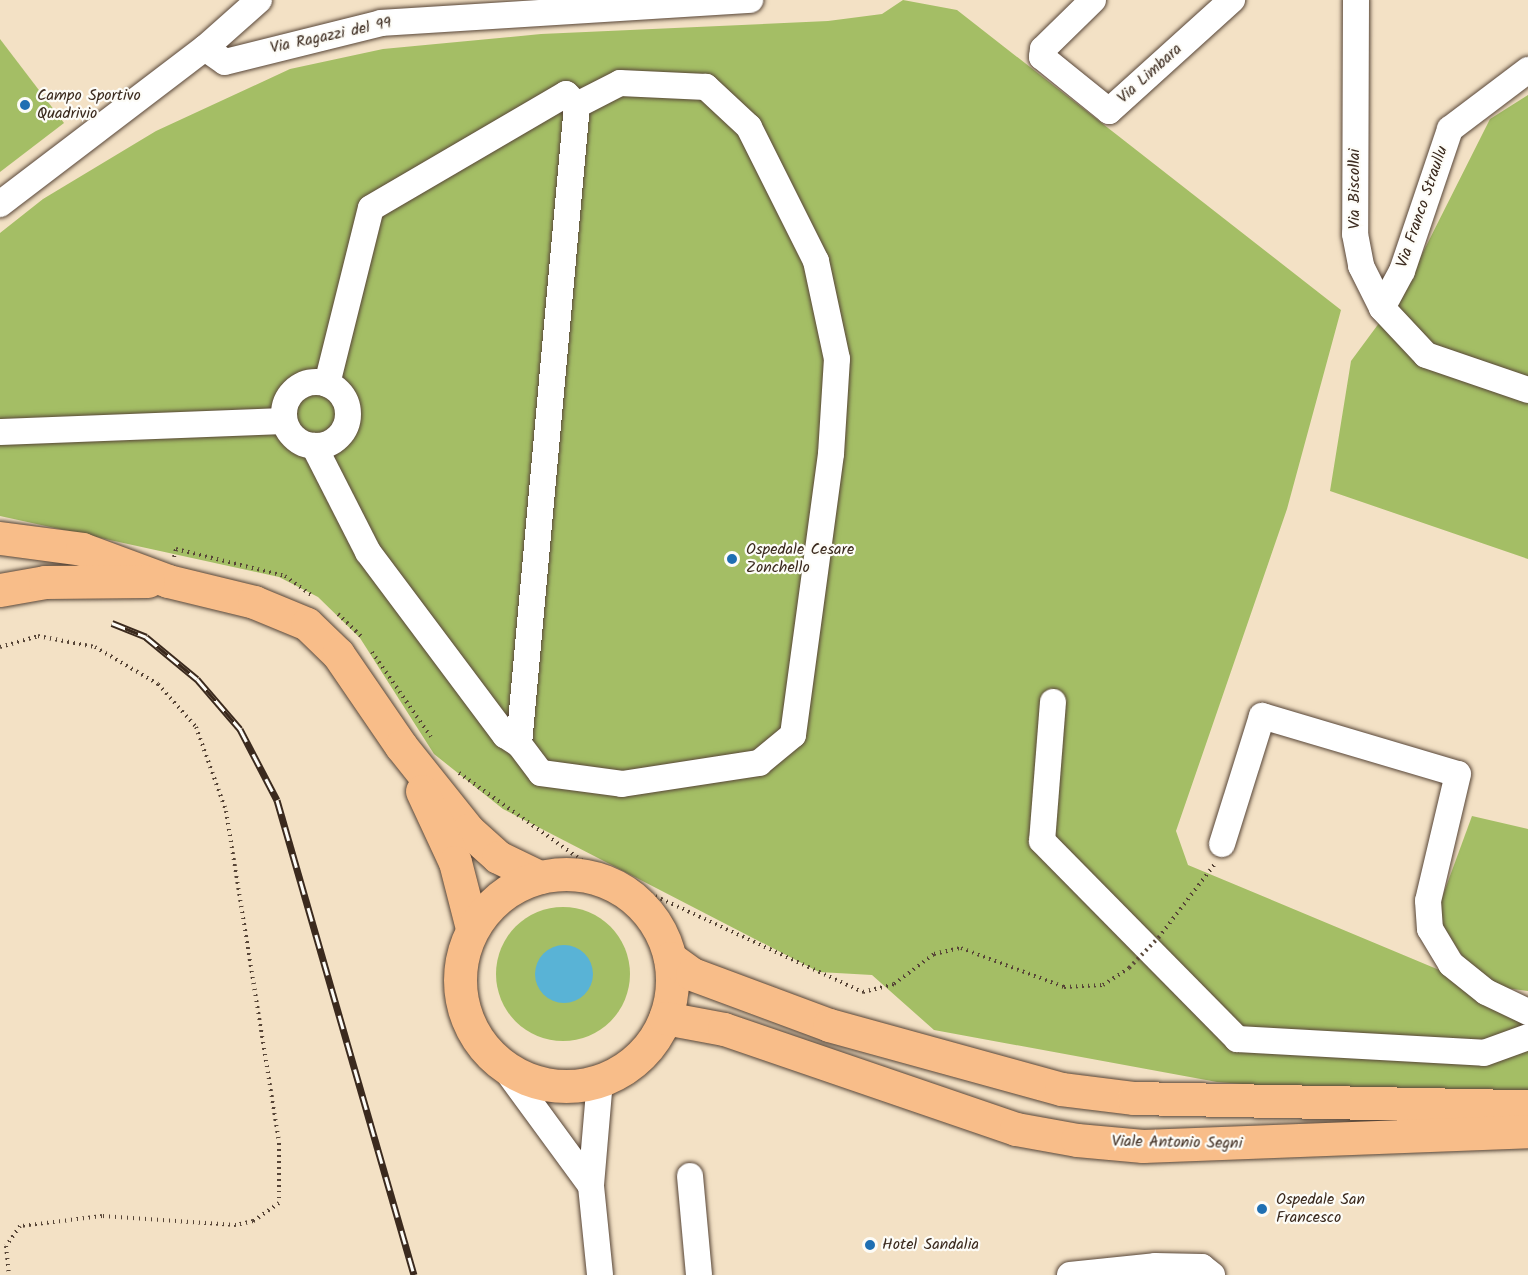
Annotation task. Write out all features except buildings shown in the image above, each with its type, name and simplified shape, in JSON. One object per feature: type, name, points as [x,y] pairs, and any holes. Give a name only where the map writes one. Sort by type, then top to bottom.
[{"type":"main road","points":[[0,538],[82,549],[168,581],[254,602],[307,624],[338,654],[401,746],[468,830],[498,857],[538,877]]},
{"type":"main road","points":[[0,590],[45,582],[168,581]]},
{"type":"main road","points":[[401,746],[455,862],[472,928]]},
{"type":"main road","points":[[670,957],[665,1018],[640,1056],[600,1080],[550,1085],[504,1067],[475,1035],[462,1004],[459,978],[472,928],[489,905],[538,877],[588,875],[611,883],[650,914],[670,957],[692,974],[828,1025],[1061,1089],[1145,1098],[1528,1106]]},
{"type":"main road","name":"Viale Antonio Segni","points":[[665,1018],[724,1029],[1016,1129],[1077,1140],[1143,1146],[1528,1131]]},
{"type":"street","points":[[0,204],[205,48],[259,0]]},
{"type":"street","name":"Via Ragazzi del 99","points":[[205,48],[225,62],[381,23],[464,8],[750,0]]},
{"type":"street","name":"Via Limbara","points":[[1094,0],[1043,49],[1042,57],[1109,111],[1232,0]]},
{"type":"street","name":"Via Biscollai","points":[[1356,0],[1355,234],[1361,266],[1382,308],[1426,355],[1528,390]]},
{"type":"street","name":"Via Franco Straullu","points":[[1382,308],[1402,271],[1450,129],[1528,70]]},
{"type":"street","points":[[314,446],[368,552],[505,735],[519,744],[541,773],[622,784],[759,763],[793,735],[831,454],[837,358],[816,261],[749,127],[706,87],[620,83],[577,105]]},
{"type":"street","points":[[327,384],[371,208],[566,94],[577,105]]},
{"type":"street","points":[[519,744],[577,105]]},
{"type":"street","points":[[327,384],[347,405],[346,426],[333,441],[314,446],[295,439],[284,421],[286,402],[299,387],[327,384]]},
{"type":"street","points":[[0,432],[284,421]]},
{"type":"street","points":[[1053,702],[1042,840],[1237,1040],[1484,1053],[1528,1037]]},
{"type":"street","points":[[1222,844],[1262,716],[1458,774],[1428,901],[1430,929],[1451,964],[1522,1010]]},
{"type":"street","points":[[504,1067],[591,1186]]},
{"type":"street","points":[[600,1080],[591,1186],[600,1275]]},
{"type":"street","points":[[690,1176],[699,1275]]},
{"type":"street","points":[[1070,1275],[1155,1266],[1202,1267],[1212,1275]]},
{"type":"path","points":[[168,581],[176,549],[285,576],[324,604]]},
{"type":"path","points":[[334,611],[353,625],[434,741]]},
{"type":"path","points":[[0,647],[38,636],[95,647],[158,684],[196,727],[226,811],[279,1143],[279,1203],[253,1221],[236,1225],[102,1216],[20,1226],[6,1246],[9,1275]]},
{"type":"path","points":[[453,770],[590,866],[863,992],[894,984],[934,954],[961,948],[1064,987],[1103,985],[1129,968],[1160,936],[1218,860],[1222,844]]},
{"type":"green space","name":"Ospedale Cesare Zonchello","points":[[903,0],[957,10],[1341,310],[1287,509],[1176,831],[1188,865],[1528,1007],[1528,1095],[1449,1100],[1217,1082],[934,1030],[872,975],[819,972],[503,809],[434,754],[360,638],[318,597],[279,577],[0,516],[0,233],[43,199],[156,131],[290,69],[383,49],[541,34],[828,21],[882,14]]},
{"type":"green space","name":"Campo Sportivo Quadrivio","points":[[0,39],[64,123],[0,172]]},
{"type":"green space","points":[[1528,95],[1528,559],[1330,491],[1351,361],[1405,288],[1490,119]]},
{"type":"green space","points":[[1472,816],[1528,829],[1528,991],[1480,985],[1436,914]]},
{"type":"green space","points":[[563,907],[589,912],[610,927],[625,948],[630,974],[625,1000],[610,1021],[589,1036],[563,1041],[537,1036],[516,1021],[501,1000],[496,974],[501,948],[516,927],[537,912]]},
{"type":"water","points":[[564,945],[575,947],[588,958],[593,974],[591,985],[580,998],[564,1003],[553,1001],[540,990],[535,974],[537,963],[548,950]]},
{"type":"railway","points":[[112,623],[146,637],[197,679],[240,729],[277,800],[414,1275]]},
{"type":"place","name":"Campo Sportivo Quadrivio","points":[[25,105]]},
{"type":"place","name":"Ospedale Cesare Zonchello","points":[[732,559]]},
{"type":"place","name":"Ospedale San Francesco","points":[[1262,1209]]},
{"type":"place","name":"Hotel Sandalia","points":[[870,1245]]}]
